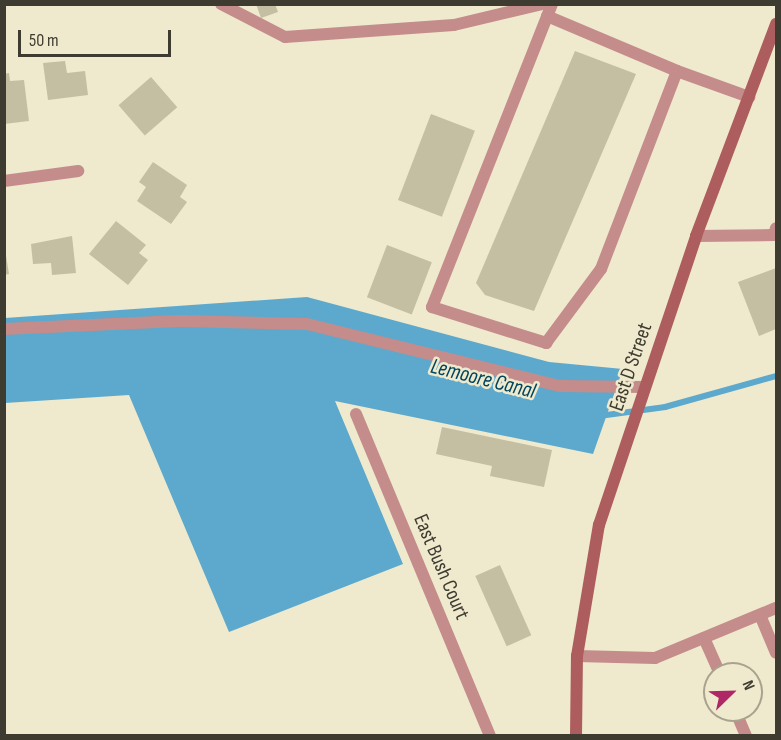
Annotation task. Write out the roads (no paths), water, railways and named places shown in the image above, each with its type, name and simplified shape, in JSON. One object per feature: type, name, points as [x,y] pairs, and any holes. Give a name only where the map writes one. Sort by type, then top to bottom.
[{"type":"main road","name":"East D Street","points":[[576,735],[577,656],[599,525],[696,236],[777,24]]},
{"type":"street","points":[[222,4],[285,37],[454,25],[547,8],[677,70],[749,97]]},
{"type":"street","points":[[547,8],[432,307],[546,343],[601,269],[677,70]]},
{"type":"street","points":[[4,182],[78,171]]},
{"type":"street","points":[[696,236],[776,233]]},
{"type":"street","points":[[4,329],[179,321],[307,324],[560,386],[645,387]]},
{"type":"street","name":"East Bush Court","points":[[356,414],[490,735]]},
{"type":"street","points":[[577,656],[655,658],[777,608]]},
{"type":"street","points":[[760,615],[777,653]]},
{"type":"street","points":[[704,638],[715,662]]},
{"type":"water","points":[[307,297],[549,362],[623,369],[593,454],[335,401],[403,564],[229,632],[129,395],[5,403],[5,318]]},
{"type":"waterway","name":"Lemoore Canal","points":[[599,416],[665,407],[776,376]]}]
